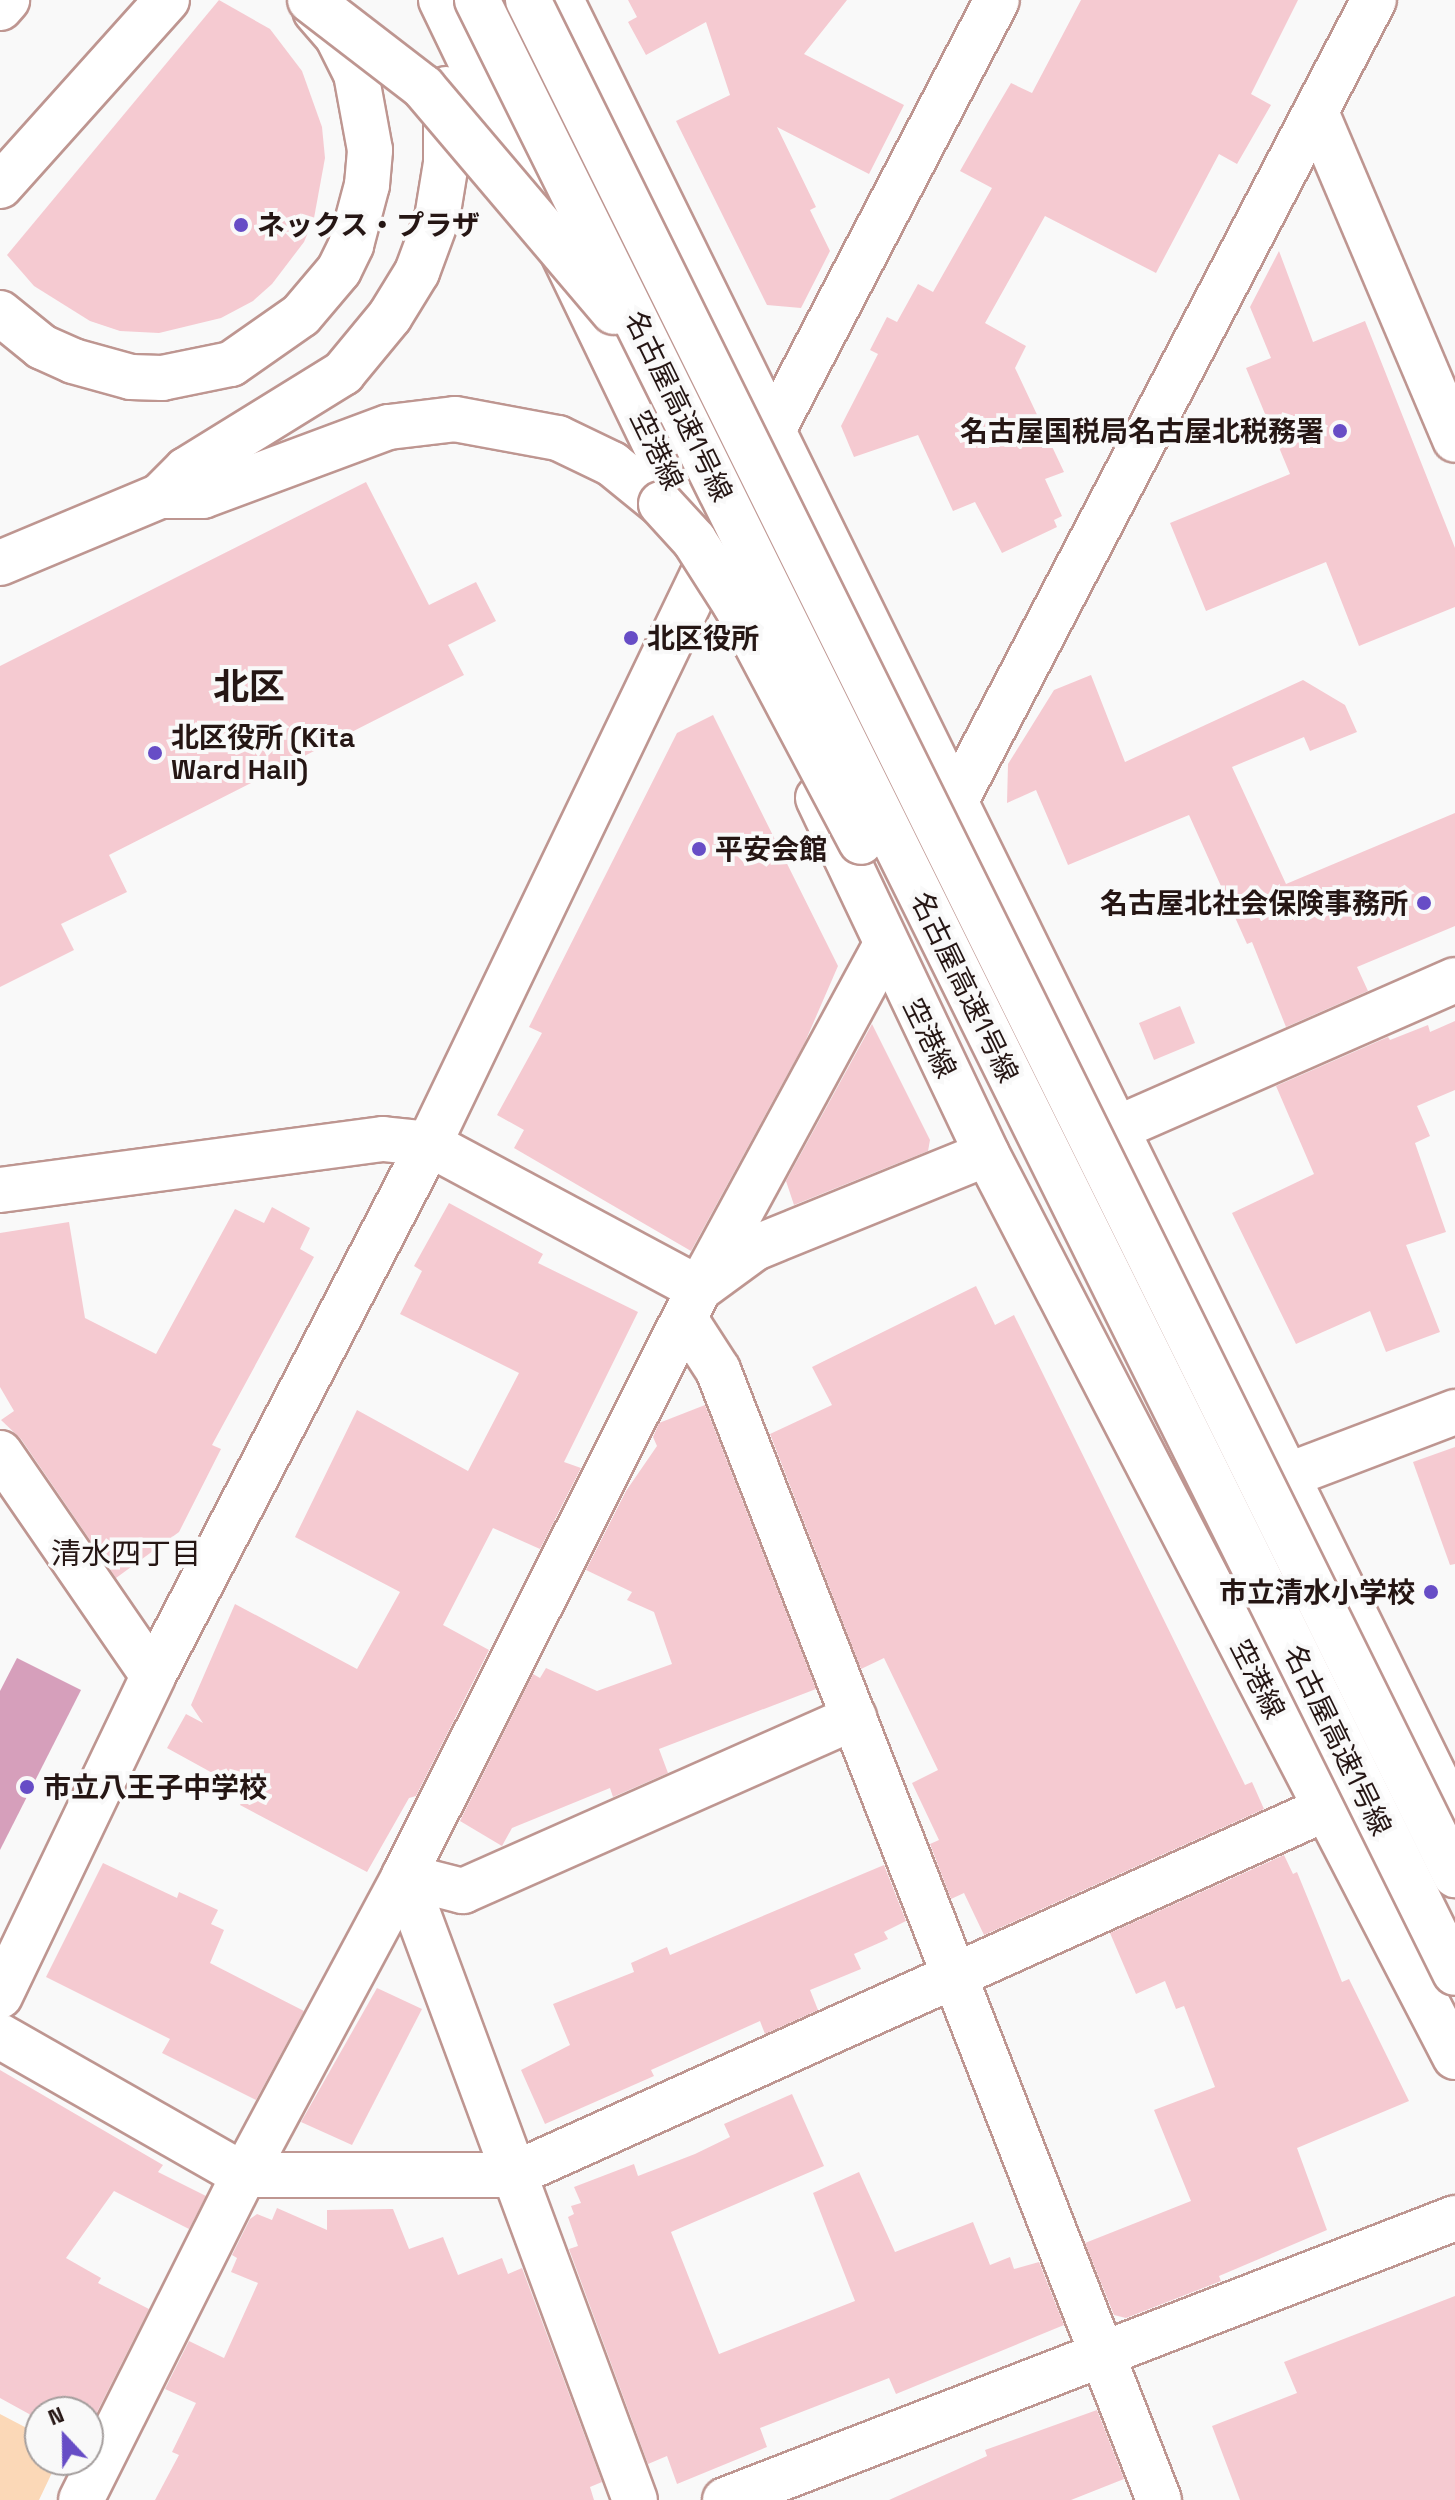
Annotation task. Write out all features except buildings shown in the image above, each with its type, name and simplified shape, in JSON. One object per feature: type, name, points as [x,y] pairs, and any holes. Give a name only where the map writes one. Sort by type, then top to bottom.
[{"type":"main road","points":[[0,8],[7,0]]},
{"type":"main road","points":[[0,186],[167,0]]},
{"type":"main road","points":[[0,313],[42,347],[73,361],[131,377],[162,378],[231,364],[301,315],[339,270],[351,245],[367,185],[370,150],[366,111],[348,55],[337,36],[301,0]]},
{"type":"main road","points":[[310,0],[423,87],[615,313],[704,436],[1189,1377],[1274,1477]]},
{"type":"main road","points":[[0,563],[160,496],[186,470],[343,373],[390,316],[417,272],[437,218],[446,163],[446,67],[422,0]]},
{"type":"main road","name":"空港線","points":[[441,0],[710,559],[885,947],[987,1154],[1455,2057]]},
{"type":"main road","name":"名古屋高速1号線","points":[[477,0],[1455,1973]]},
{"type":"main road","name":"名古屋高速1号線","points":[[528,0],[1274,1477],[1455,1875]]},
{"type":"main road","points":[[561,0],[770,433],[1118,1128],[1274,1477],[1455,1818]]},
{"type":"main road","points":[[0,1996],[153,1676],[429,1144],[770,433],[997,0]]},
{"type":"main road","points":[[954,804],[1374,0]]},
{"type":"main road","points":[[1316,112],[1455,440]]},
{"type":"main road","points":[[160,496],[203,496],[389,427],[455,419],[558,438],[642,486],[694,540],[735,604],[1121,1338],[1162,1386]]},
{"type":"main road","points":[[81,2500],[244,2175],[404,1876],[692,1304],[885,947]]},
{"type":"main road","points":[[1118,1128],[1455,980]]},
{"type":"main road","points":[[0,1190],[383,1139],[429,1144],[692,1304],[1106,2353],[1159,2500]]},
{"type":"main road","points":[[692,1304],[755,1248],[987,1154]]},
{"type":"main road","points":[[1274,1477],[1455,1412]]},
{"type":"main road","points":[[0,1453],[153,1676]]},
{"type":"main road","points":[[404,1876],[463,1891],[854,1718]]},
{"type":"main road","points":[[0,2036],[244,2175],[512,2175],[1325,1809]]},
{"type":"main road","points":[[404,1876],[512,2175],[635,2500]]},
{"type":"main road","points":[[725,2500],[1455,2218]]},
{"type":"shaded area","points":[[17,1658],[81,1690],[0,1850],[0,1691]]},
{"type":"shaded area","points":[[0,2414],[24,2427],[24,2476],[50,2476],[39,2500],[0,2500]]},
{"type":"place","name":"ネックス・プラザ","points":[[241,225]]},
{"type":"place","name":"名古屋国税局名古屋北税務署","points":[[1340,431]]},
{"type":"place","name":"北区役所","points":[[631,638]]},
{"type":"place","name":"北区役所 (Kita Ward Hall)","points":[[155,753]]},
{"type":"place","name":"平安会館","points":[[699,849]]},
{"type":"place","name":"名古屋北社会保険事務所","points":[[1424,903]]},
{"type":"place","name":"市立清水小学校","points":[[1431,1592]]},
{"type":"place","name":"市立八王子中学校","points":[[27,1787]]},
{"type":"district","name":"北区","points":[[249,688]]},
{"type":"district","name":"清水四丁目","points":[[126,1554]]}]
